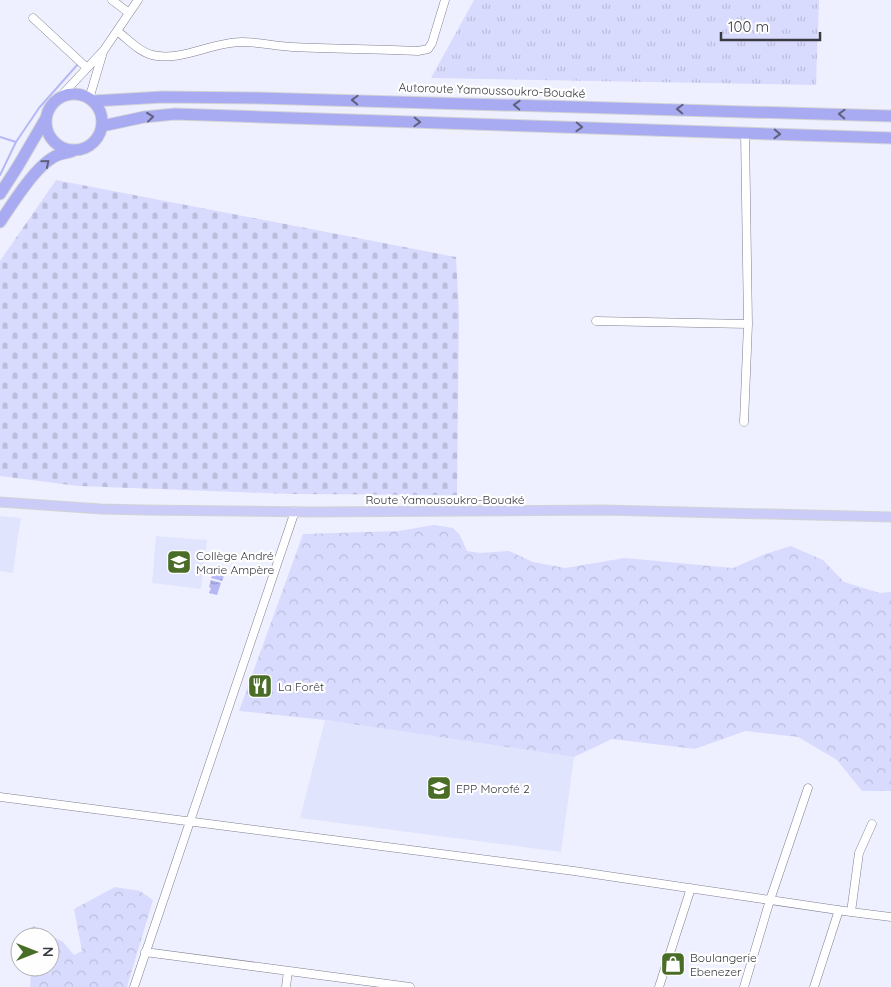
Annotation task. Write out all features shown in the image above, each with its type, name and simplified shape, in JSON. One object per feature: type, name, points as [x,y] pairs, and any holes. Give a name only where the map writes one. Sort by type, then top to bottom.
[{"type":"highway","points":[[0,194],[46,118],[52,104],[66,95],[76,94],[85,96],[98,108],[102,117],[102,126],[94,142],[86,148],[57,155],[45,163],[23,188],[0,222]]},
{"type":"highway","name":"Autoroute Yamoussoukro-Bouaké","points":[[90,100],[163,97],[258,98],[891,116]]},
{"type":"highway","points":[[102,126],[144,117],[175,114],[891,138]]},
{"type":"highway","points":[[46,118],[46,127],[54,142],[69,150],[78,150]]},
{"type":"main road","name":"Route Yamousoukro-Bouaké","points":[[0,502],[110,509],[309,512],[603,510],[891,517]]},
{"type":"street","points":[[112,0],[129,14]]},
{"type":"street","points":[[58,99],[104,50],[138,0]]},
{"type":"street","points":[[117,31],[143,51],[166,56],[179,56],[222,44],[242,42],[290,47],[418,51],[428,49],[432,43],[445,0]]},
{"type":"street","points":[[34,18],[87,68]]},
{"type":"street","points":[[90,100],[104,50]]},
{"type":"street","points":[[744,422],[748,324],[745,132]]},
{"type":"street","points":[[596,321],[748,324]]},
{"type":"street","points":[[134,987],[295,511]]},
{"type":"street","points":[[744,987],[770,900],[808,788]]},
{"type":"street","points":[[0,797],[574,871],[891,917]]},
{"type":"street","points":[[851,912],[859,853],[872,824]]},
{"type":"street","points":[[659,987],[691,888]]},
{"type":"street","points":[[814,987],[839,910]]},
{"type":"street","points":[[145,952],[288,971],[359,984],[410,987]]},
{"type":"street","points":[[286,987],[288,971]]},
{"type":"shaded area","points":[[0,516],[21,518],[13,573],[0,571]]},
{"type":"shaded area","name":"Collège André Marie Ampère","points":[[156,536],[207,540],[201,589],[152,583]]},
{"type":"shaded area","name":"EPP Morofé 2","points":[[325,720],[574,757],[561,852],[300,818]]},
{"type":"green space","points":[[474,0],[819,0],[816,85],[431,78]]},
{"type":"green space","points":[[56,180],[456,257],[459,314],[457,495],[291,494],[78,486],[0,476],[0,261]]},
{"type":"green space","points":[[434,525],[453,528],[460,535],[467,551],[480,553],[509,551],[533,562],[565,568],[625,558],[733,568],[765,554],[791,546],[823,560],[844,582],[880,593],[891,592],[891,791],[862,791],[837,760],[798,737],[745,731],[695,749],[612,739],[574,757],[325,720],[239,711],[303,534],[398,531]]},
{"type":"green space","points":[[115,887],[140,891],[153,900],[127,987],[30,987],[30,977],[60,977],[60,940],[74,955],[82,951],[74,909]]},
{"type":"water","points":[[214,570],[225,573],[222,581],[211,578]]},
{"type":"water","points":[[211,580],[221,583],[217,595],[209,593]]},
{"type":"waterway","points":[[0,175],[16,142],[39,108],[78,64]]},
{"type":"waterway","points":[[0,137],[16,142]]},
{"type":"place","name":"Collège André Marie Ampère","points":[[179,562]]},
{"type":"place","name":"La Forêt","points":[[260,686]]},
{"type":"place","name":"EPP Morofé 2","points":[[439,788]]},
{"type":"place","name":"Boulangerie Ebenezer","points":[[673,964]]}]
